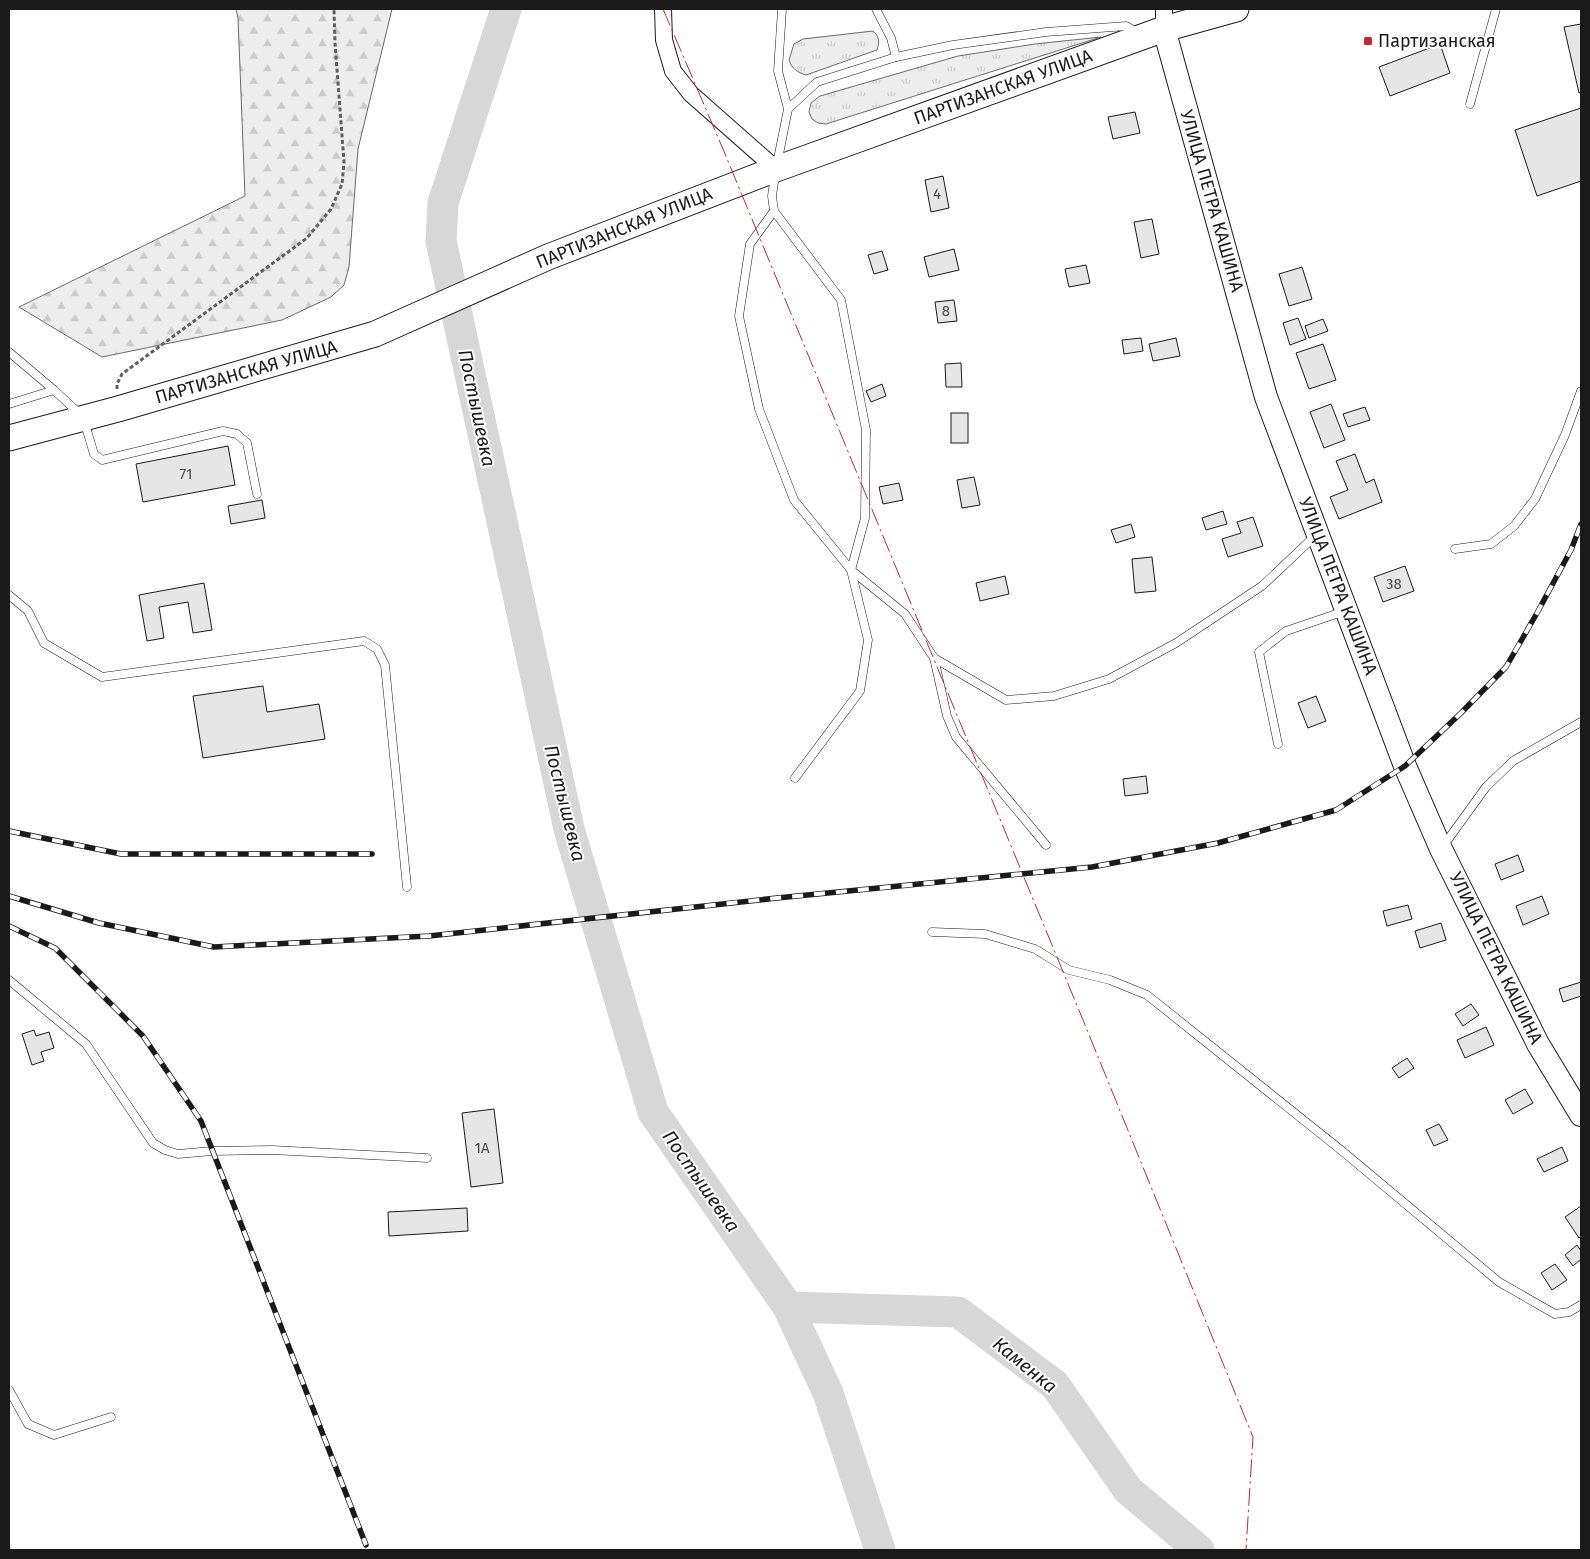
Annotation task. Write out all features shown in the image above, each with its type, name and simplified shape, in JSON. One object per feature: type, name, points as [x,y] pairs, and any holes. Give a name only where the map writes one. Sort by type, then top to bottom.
[{"type":"main road","name":"ПАРТИЗАНСКАЯ УЛИЦА","points":[[9,438],[118,409],[375,334],[548,257],[776,169],[1158,25],[1236,9]]},
{"type":"main road","name":"УЛИЦА ПЕТРА КАШИНА","points":[[1158,25],[1266,397],[1405,766],[1442,849],[1538,1044],[1581,1115]]},
{"type":"street","points":[[663,9],[664,40],[673,71],[691,94],[776,169]]},
{"type":"lane","points":[[782,9],[778,71],[788,110],[772,196],[774,211],[840,300],[866,430],[865,518],[851,570],[868,640],[860,691],[795,778]]},
{"type":"lane","points":[[876,9],[891,38],[896,57]]},
{"type":"lane","points":[[1470,104],[1496,9]]},
{"type":"lane","points":[[788,110],[816,82],[896,57],[953,45],[1046,32],[1158,25]]},
{"type":"lane","points":[[774,211],[750,244],[739,316],[758,409],[794,500],[851,570],[905,614],[934,658],[947,716],[956,737],[1046,845]]},
{"type":"lane","points":[[9,352],[84,417],[94,454],[102,460],[223,431],[237,434],[247,442],[257,494]]},
{"type":"lane","points":[[9,404],[54,390]]},
{"type":"lane","points":[[1455,549],[1490,544],[1514,526],[1535,499],[1565,435],[1581,391]]},
{"type":"lane","points":[[934,658],[1006,700],[1054,696],[1109,679],[1176,643],[1262,586],[1318,533]]},
{"type":"lane","points":[[9,595],[28,611],[44,643],[102,677],[364,641],[377,649],[385,665],[407,887]]},
{"type":"lane","points":[[1278,744],[1259,652],[1286,631],[1347,610]]},
{"type":"lane","points":[[1442,849],[1486,786],[1513,761],[1581,722]]},
{"type":"lane","points":[[932,932],[985,934],[1035,950],[1069,970],[1110,980],[1147,995],[1341,1150],[1499,1282],[1555,1314],[1569,1312],[1581,1305]]},
{"type":"lane","points":[[9,980],[86,1044],[153,1143],[165,1150],[178,1154],[212,1151],[272,1150],[427,1158]]},
{"type":"lane","points":[[9,1390],[28,1424],[54,1435],[111,1417]]},
{"type":"path","points":[[118,409],[116,384],[122,374],[307,238],[331,209],[342,184],[344,162],[334,9]]},
{"type":"green space","points":[[236,9],[392,9],[358,149],[349,267],[344,285],[331,297],[282,320],[102,357],[19,307],[245,196],[238,18]]},
{"type":"green space","points":[[873,31],[878,39],[877,50],[806,75],[795,70],[789,60],[794,44],[803,39]]},
{"type":"green space","points":[[1101,37],[826,124],[818,123],[812,119],[809,112],[811,103],[820,96],[958,56],[1035,44]]},
{"type":"building","points":[[1581,24],[1581,92],[1579,93],[1564,27]]},
{"type":"building","points":[[1440,44],[1450,73],[1390,96],[1379,67]]},
{"type":"building","points":[[1581,108],[1581,181],[1537,196],[1515,130]]},
{"type":"building","points":[[1135,112],[1140,133],[1113,139],[1108,117]]},
{"type":"building","points":[[943,176],[949,208],[931,212],[925,180]]},
{"type":"building","points":[[1152,219],[1159,254],[1141,258],[1134,222]]},
{"type":"building","points":[[954,249],[959,270],[929,277],[924,257]]},
{"type":"building","points":[[882,251],[888,270],[874,274],[868,255]]},
{"type":"building","points":[[1086,265],[1090,283],[1069,287],[1065,269]]},
{"type":"building","points":[[1302,267],[1312,299],[1289,306],[1279,274]]},
{"type":"building","points":[[954,300],[957,321],[938,323],[935,302]]},
{"type":"building","points":[[1298,318],[1306,339],[1290,345],[1283,323]]},
{"type":"building","points":[[1323,319],[1328,331],[1309,338],[1305,326]]},
{"type":"building","points":[[1141,338],[1143,351],[1124,354],[1122,340]]},
{"type":"building","points":[[1176,338],[1180,356],[1153,361],[1149,344]]},
{"type":"building","points":[[1323,344],[1336,380],[1309,389],[1296,353]]},
{"type":"building","points":[[961,363],[962,387],[946,387],[945,364]]},
{"type":"building","points":[[882,384],[886,396],[871,402],[866,391]]},
{"type":"building","points":[[1331,404],[1345,440],[1324,448],[1310,412]]},
{"type":"building","points":[[1365,407],[1370,420],[1348,427],[1343,414]]},
{"type":"building","points":[[951,413],[968,413],[968,443],[951,443]]},
{"type":"building","points":[[228,446],[235,485],[143,502],[136,464]]},
{"type":"building","points":[[1355,454],[1366,483],[1374,479],[1382,502],[1339,519],[1330,497],[1348,490],[1336,461]]},
{"type":"building","points":[[974,477],[980,505],[962,508],[957,480]]},
{"type":"building","points":[[899,483],[903,500],[883,504],[879,487]]},
{"type":"building","points":[[262,500],[265,518],[231,524],[228,506]]},
{"type":"building","points":[[1223,511],[1227,524],[1206,530],[1202,518]]},
{"type":"building","points":[[1253,517],[1263,546],[1228,557],[1222,539],[1241,533],[1237,522]]},
{"type":"building","points":[[1131,524],[1135,537],[1116,543],[1111,530]]},
{"type":"building","points":[[1152,557],[1156,591],[1135,593],[1132,559]]},
{"type":"building","points":[[1405,566],[1414,591],[1383,602],[1374,577]]},
{"type":"building","points":[[1005,576],[1009,594],[980,601],[976,583]]},
{"type":"building","points":[[204,583],[212,630],[193,633],[188,602],[159,607],[164,638],[147,641],[139,595]]},
{"type":"building","points":[[263,686],[267,712],[319,704],[325,739],[203,758],[193,696]]},
{"type":"building","points":[[1316,696],[1326,721],[1308,728],[1298,703]]},
{"type":"building","points":[[1146,776],[1148,793],[1125,796],[1123,779]]},
{"type":"building","points":[[1518,855],[1524,871],[1501,880],[1495,864]]},
{"type":"building","points":[[1542,896],[1549,914],[1523,925],[1516,906]]},
{"type":"building","points":[[1408,905],[1412,919],[1387,926],[1383,911]]},
{"type":"building","points":[[1441,923],[1446,940],[1420,948],[1415,931]]},
{"type":"building","points":[[1581,982],[1581,996],[1563,1002],[1559,989]]},
{"type":"building","points":[[1471,1004],[1479,1015],[1463,1026],[1455,1014]]},
{"type":"building","points":[[1486,1027],[1494,1045],[1465,1058],[1457,1040]]},
{"type":"building","points":[[34,1030],[36,1036],[49,1032],[54,1048],[41,1052],[44,1061],[32,1065],[22,1034]]},
{"type":"building","points":[[1407,1058],[1414,1068],[1399,1078],[1392,1068]]},
{"type":"building","points":[[1525,1089],[1533,1103],[1513,1114],[1505,1100]]},
{"type":"building","points":[[494,1109],[503,1183],[471,1187],[462,1113]]},
{"type":"building","points":[[1439,1124],[1448,1140],[1434,1146],[1426,1130]]},
{"type":"building","points":[[1562,1147],[1568,1161],[1544,1172],[1537,1159]]},
{"type":"building","points":[[1581,1206],[1581,1237],[1579,1238],[1565,1217]]},
{"type":"building","points":[[467,1208],[468,1231],[389,1236],[388,1212]]},
{"type":"building","points":[[1577,1245],[1581,1251],[1581,1259],[1573,1266],[1565,1255]]},
{"type":"building","points":[[1555,1264],[1567,1280],[1552,1290],[1541,1273]]},
{"type":"waterway","name":"Постышевка","points":[[506,9],[443,203],[441,241],[569,829],[653,1112],[788,1307],[828,1393],[880,1550]]},
{"type":"waterway","name":"Каменка","points":[[788,1307],[958,1312],[1055,1385],[1128,1490],[1199,1550]]},
{"type":"railway","points":[[9,896],[99,923],[214,947],[429,936],[777,898],[1092,867],[1218,843],[1336,810],[1405,766],[1506,667],[1571,550],[1581,524]]},
{"type":"railway","points":[[9,831],[121,854],[372,854]]},
{"type":"railway","points":[[9,926],[55,948],[143,1036],[201,1121],[366,1545]]},
{"type":"power","points":[[663,9],[723,149],[1083,1020],[1253,1437],[1246,1550]]},
{"type":"place","name":"Партизанская","points":[[1368,41]]}]
